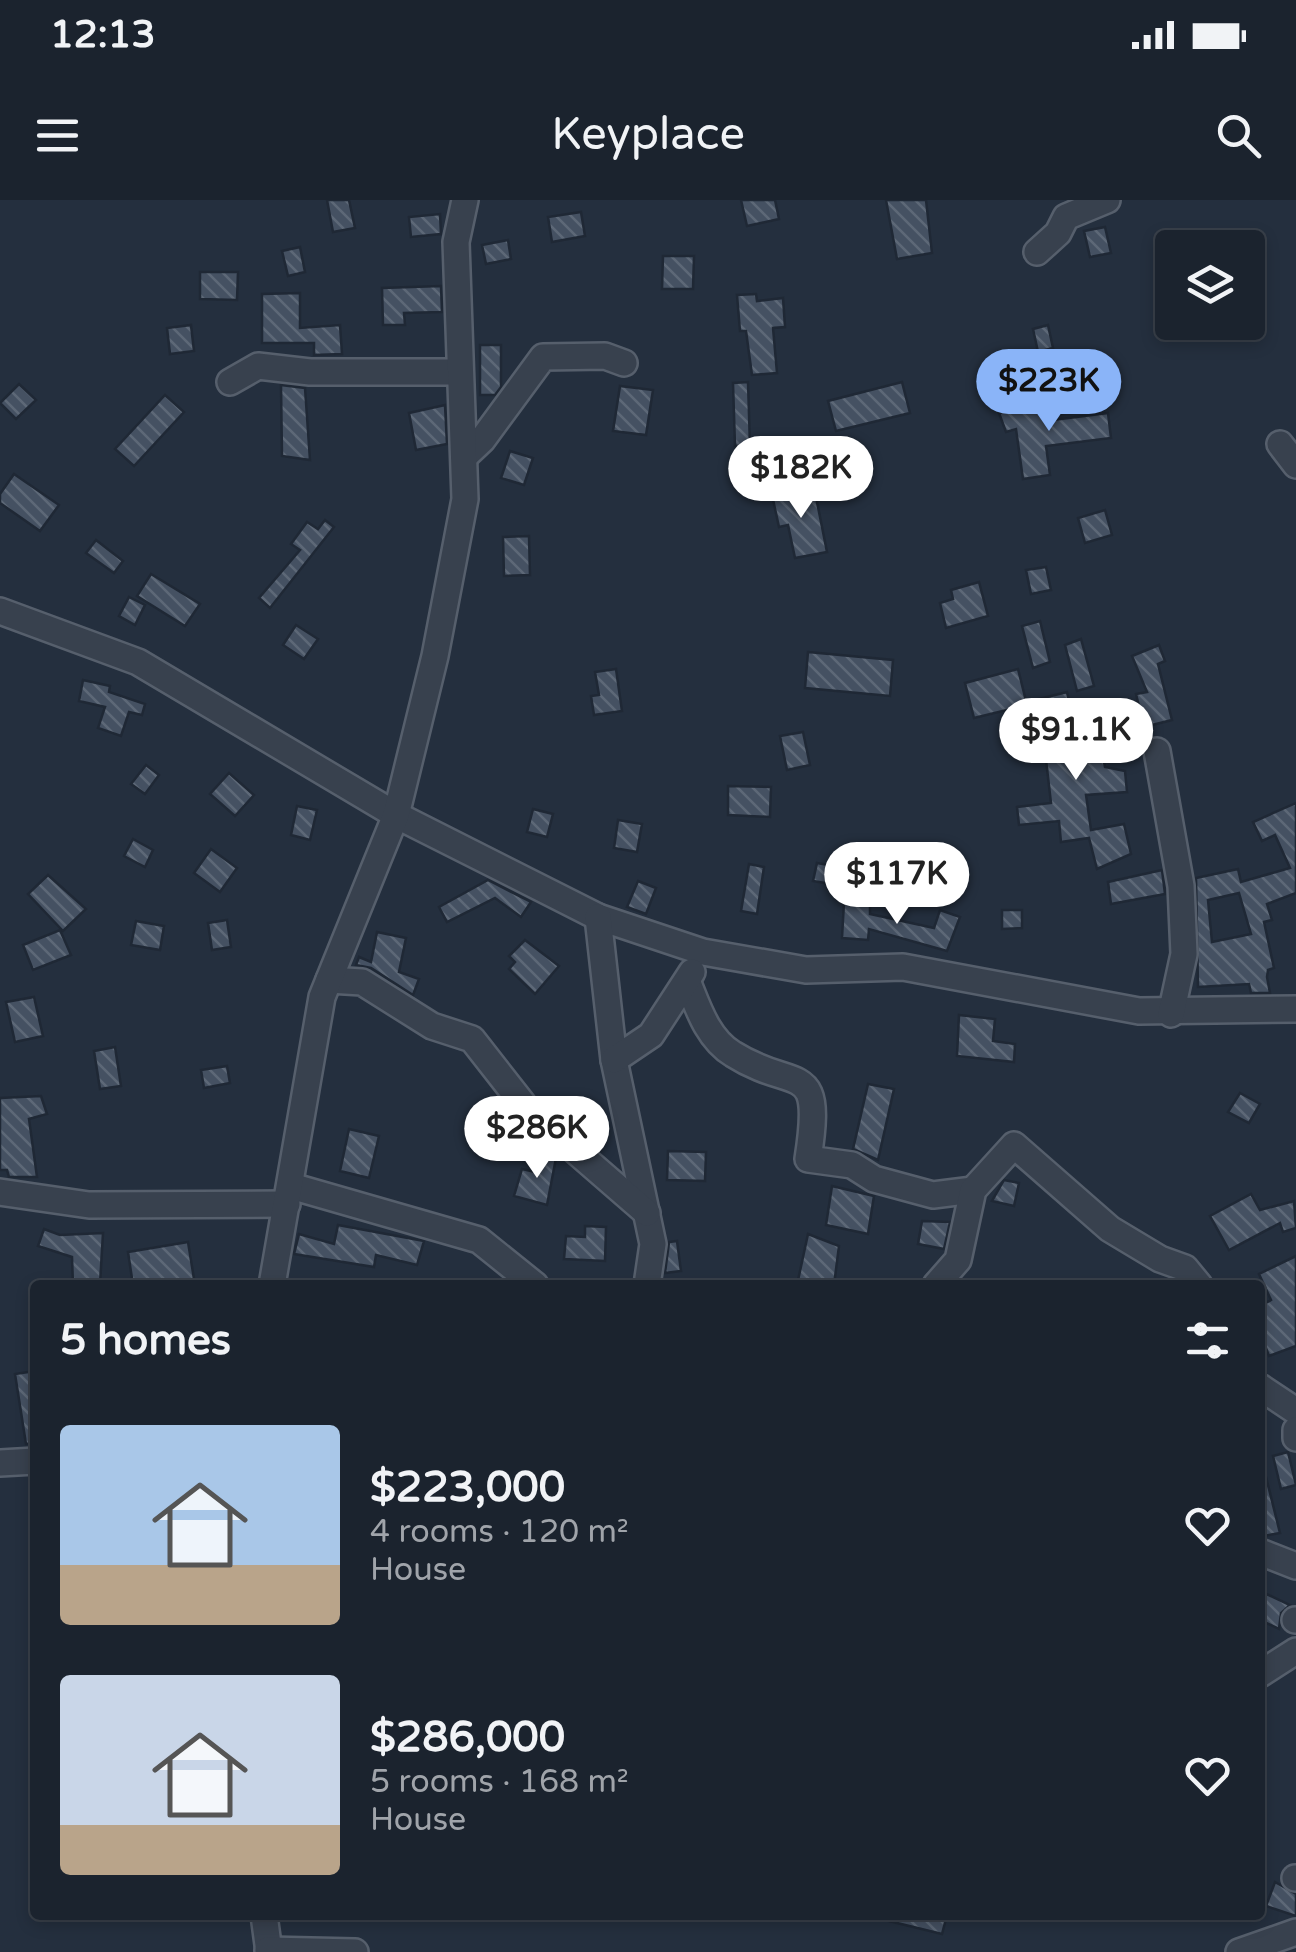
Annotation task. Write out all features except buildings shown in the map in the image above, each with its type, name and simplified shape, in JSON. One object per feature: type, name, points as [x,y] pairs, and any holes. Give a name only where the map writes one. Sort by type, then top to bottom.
[{"type":"street","points":[[273,1280],[322,997],[396,815],[435,656],[465,499],[456,242],[466,200]]},
{"type":"street","points":[[1037,252],[1058,232],[1066,217],[1107,200]]},
{"type":"street","points":[[464,457],[482,440],[543,358],[605,356],[624,363]]},
{"type":"street","points":[[230,382],[258,366],[310,372],[460,372]]},
{"type":"street","points":[[1280,444],[1296,465]]},
{"type":"street","points":[[0,611],[138,662],[396,815],[598,917],[703,952],[806,970],[903,967],[1171,1014],[1296,1009]]},
{"type":"street","points":[[1157,751],[1181,886],[1184,954],[1171,1014]]},
{"type":"street","points":[[598,917],[614,1060],[653,1244],[648,1280]]},
{"type":"street","points":[[614,1060],[652,1034],[688,983],[703,952]]},
{"type":"street","points":[[329,980],[362,982],[432,1026],[472,1038],[526,1108],[647,1213]]},
{"type":"street","points":[[688,983],[704,1022],[730,1052],[797,1077],[806,1088],[814,1109],[808,1159],[852,1165],[874,1179],[933,1195],[974,1190]]},
{"type":"street","points":[[940,1280],[958,1260],[974,1190],[1014,1145],[1110,1230],[1160,1259],[1185,1268],[1195,1280]]},
{"type":"street","points":[[0,1192],[89,1205],[289,1195],[479,1240],[528,1280]]},
{"type":"street","points":[[1265,1391],[1296,1411]]},
{"type":"street","points":[[0,1463],[30,1461]]},
{"type":"street","points":[[1265,1554],[1296,1566]]},
{"type":"street","points":[[1265,1671],[1296,1651]]},
{"type":"street","points":[[265,1920],[268,1951],[355,1952]]},
{"type":"street","points":[[1239,1952],[1296,1932]]}]
